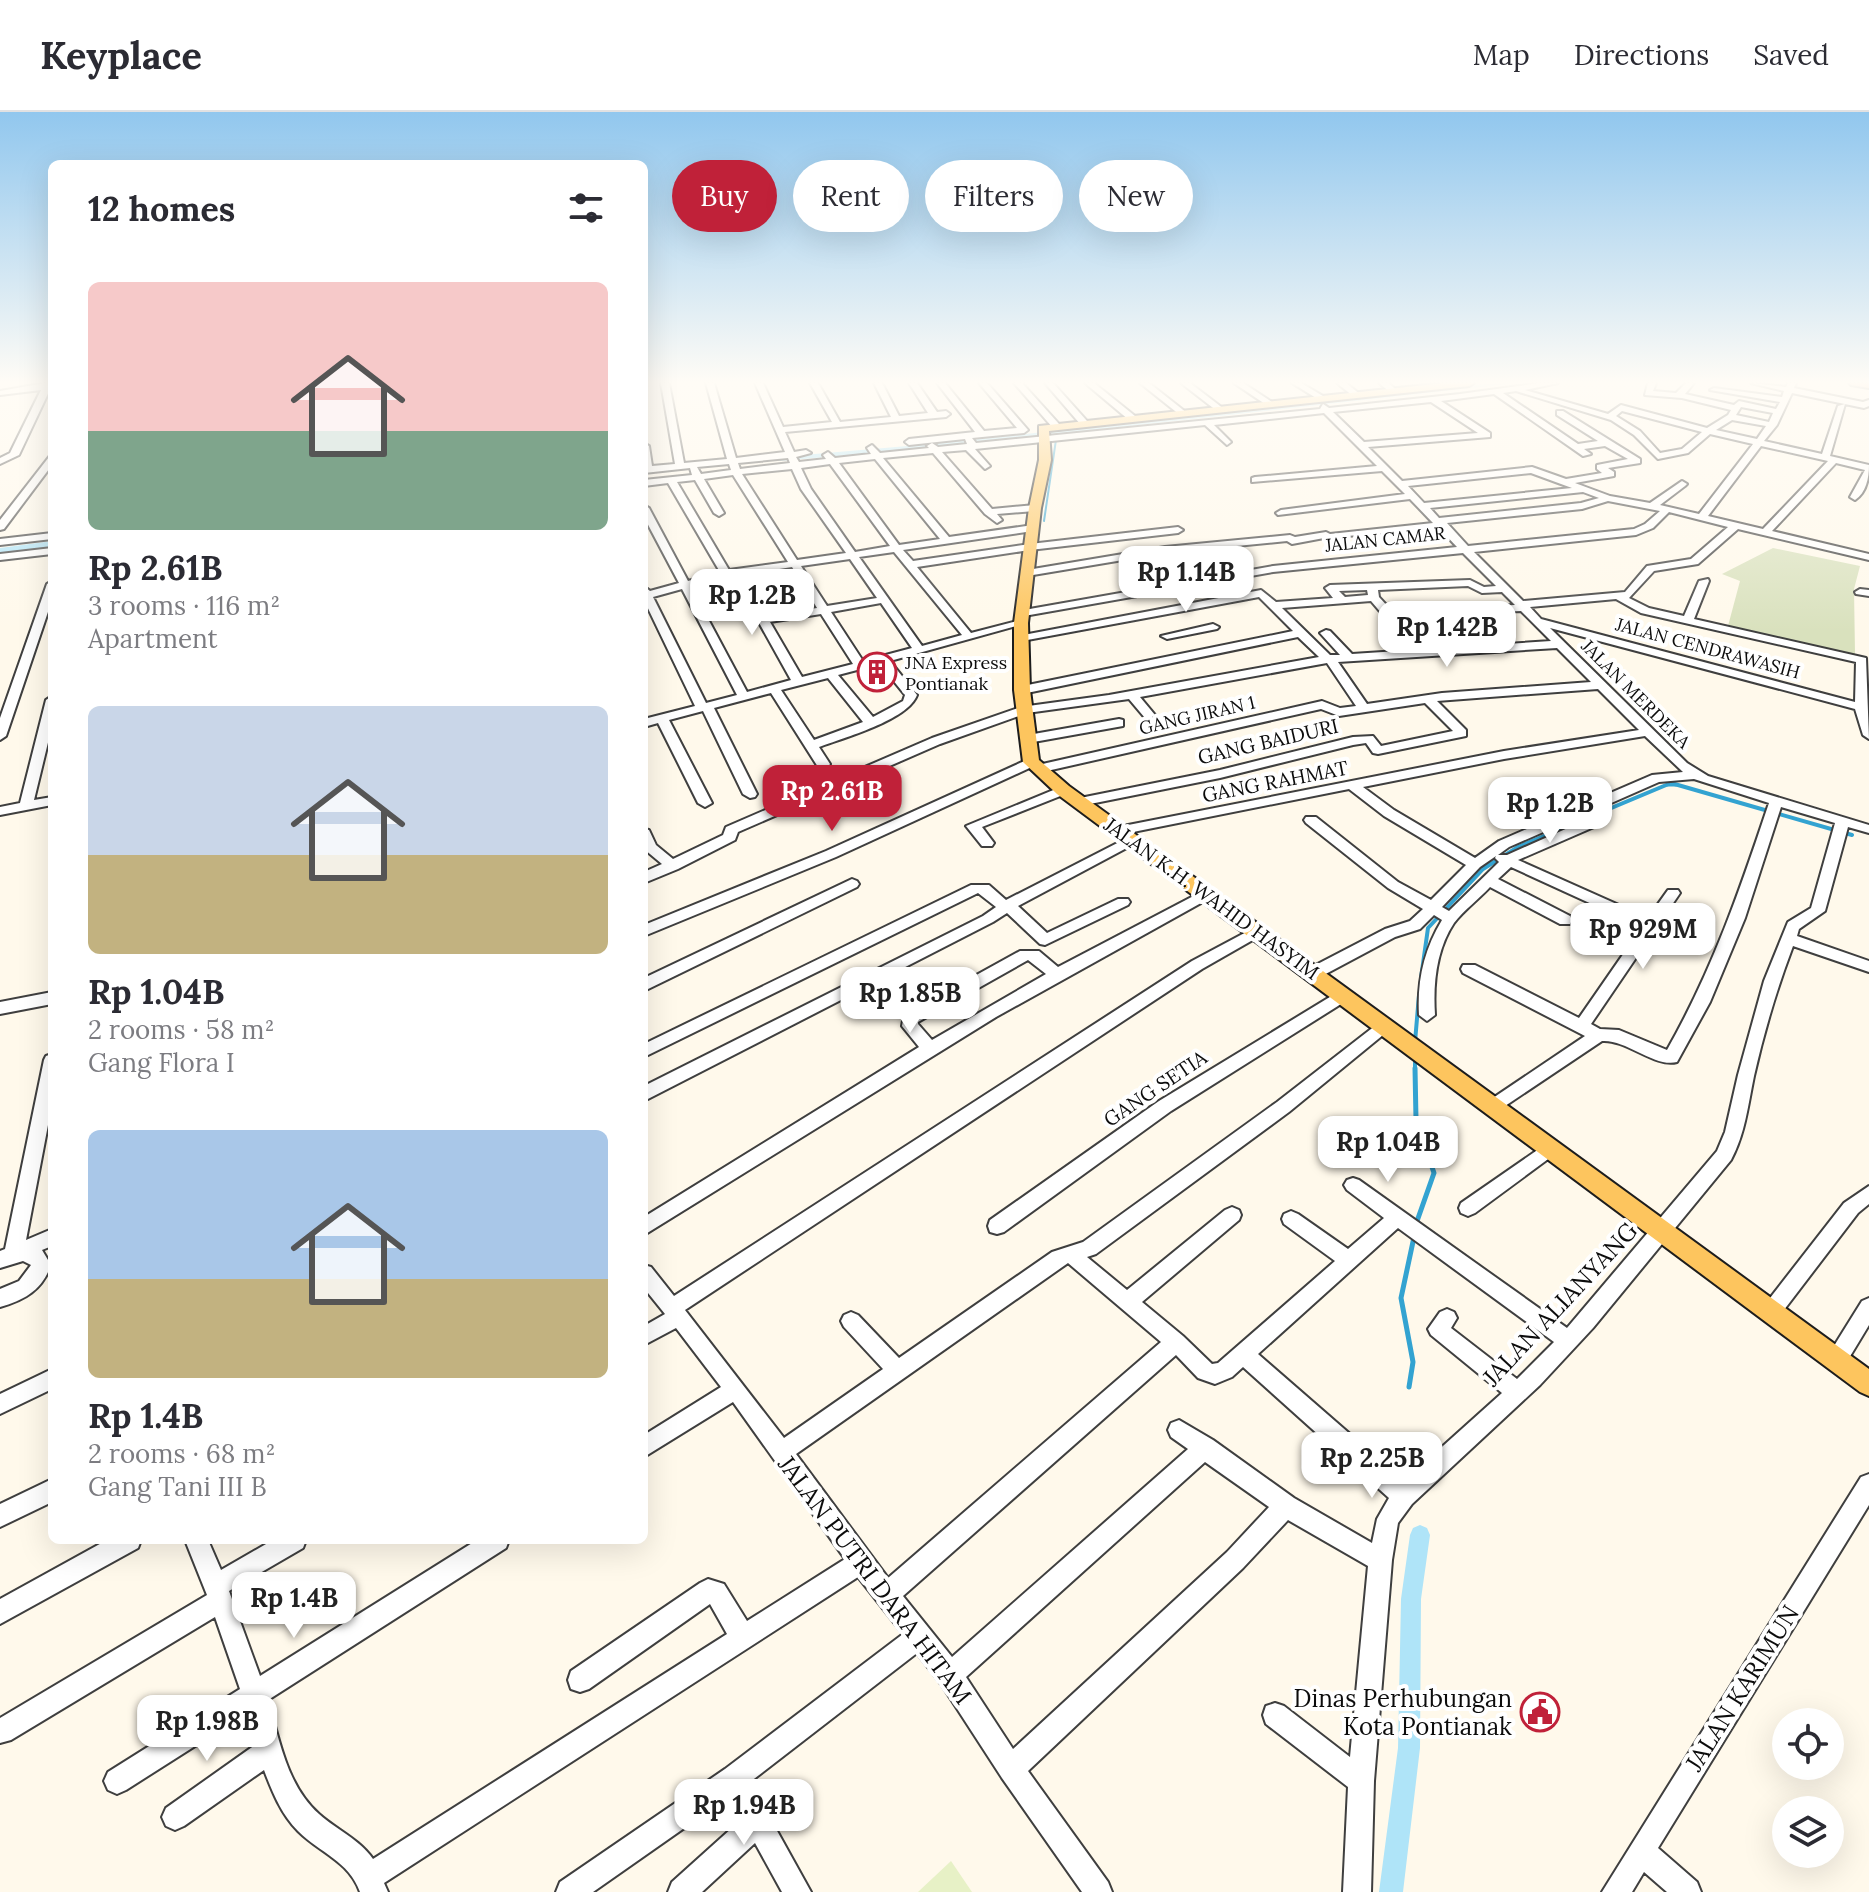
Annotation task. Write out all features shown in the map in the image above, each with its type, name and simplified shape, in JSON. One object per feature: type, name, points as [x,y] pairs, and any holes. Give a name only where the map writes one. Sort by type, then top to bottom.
[{"type":"main road","points":[[1034,765],[1022,690],[1022,625],[1035,508],[1044,466]]},
{"type":"main road","name":"JALAN K.H. WAHID HASYIM","points":[[1034,765],[1063,790],[1869,1384]]},
{"type":"street","points":[[0,527],[47,466]]},
{"type":"street","points":[[690,466],[719,513]]},
{"type":"street","points":[[657,474],[744,466]]},
{"type":"street","points":[[794,466],[806,489],[920,651]]},
{"type":"street","points":[[836,466],[896,548],[969,637]]},
{"type":"street","points":[[886,466],[946,540]]},
{"type":"street","points":[[950,466],[997,520]]},
{"type":"street","points":[[1523,466],[1608,498],[1869,557]]},
{"type":"street","points":[[1565,483],[1581,476],[1590,478],[1611,474],[1600,467],[1605,466]]},
{"type":"street","points":[[1702,517],[1739,466]]},
{"type":"street","points":[[1765,532],[1824,466]]},
{"type":"street","points":[[734,467],[861,667]]},
{"type":"street","points":[[1255,480],[1386,468]]},
{"type":"street","name":"JALAN MERDEKA","points":[[1386,468],[1467,549],[1502,589],[1523,606],[1694,775]]},
{"type":"street","points":[[1855,497],[1869,469]]},
{"type":"street","points":[[1402,484],[1530,470]]},
{"type":"street","points":[[657,474],[692,471]]},
{"type":"street","points":[[657,474],[763,620],[799,683]]},
{"type":"street","points":[[1652,506],[1682,484]]},
{"type":"street","points":[[1423,506],[1583,489]]},
{"type":"street","points":[[1281,513],[1414,496]]},
{"type":"street","points":[[1027,573],[1165,550],[1289,538],[1329,538],[1582,506],[1608,498]]},
{"type":"street","points":[[988,512],[1035,508]]},
{"type":"street","name":"JALAN CAMAR","points":[[1022,625],[1208,579],[1311,565],[1636,532],[1649,526],[1667,509]]},
{"type":"street","points":[[648,517],[744,697]]},
{"type":"street","points":[[1317,525],[1329,538]]},
{"type":"street","points":[[1373,593],[1387,613],[1392,614],[1523,606],[1618,596],[1631,593],[1652,568],[1694,562],[1736,525]]},
{"type":"street","points":[[648,592],[731,573],[1033,528]]},
{"type":"street","points":[[910,565],[1178,530]]},
{"type":"street","points":[[1289,538],[1311,565]]},
{"type":"street","points":[[9,550],[46,541]]},
{"type":"street","points":[[9,550],[46,541]]},
{"type":"street","points":[[0,542],[9,550]]},
{"type":"street","points":[[1688,619],[1704,581]]},
{"type":"street","points":[[1274,605],[1342,600],[1373,593],[1470,583],[1484,591],[1502,589]]},
{"type":"street","points":[[705,803],[650,720],[1022,625],[1259,593],[1266,595],[1300,633],[1329,659],[1364,709]]},
{"type":"street","points":[[1618,596],[1640,610],[1866,660],[1865,708],[1869,735]]},
{"type":"street","points":[[648,599],[750,794]]},
{"type":"street","points":[[763,620],[882,600]]},
{"type":"street","points":[[0,736],[48,605]]},
{"type":"street","name":"JALAN CENDRAWASIH","points":[[1538,621],[1865,708]]},
{"type":"street","points":[[1189,655],[1165,634],[1213,627]]},
{"type":"street","points":[[1022,690],[1300,633]]},
{"type":"street","points":[[1326,633],[1349,658]]},
{"type":"street","points":[[648,876],[730,837],[731,830],[936,741],[1025,710],[1132,695],[1329,659],[1561,644]]},
{"type":"street","points":[[811,746],[905,707],[910,699],[885,662]]},
{"type":"street","points":[[831,674],[871,723]]},
{"type":"street","points":[[775,690],[823,764]]},
{"type":"street","points":[[1579,697],[1607,690]]},
{"type":"street","name":"GANG JIRAN 1","points":[[648,929],[1034,765],[1322,705],[1338,712],[1428,699],[1607,690]]},
{"type":"street","points":[[1132,695],[1149,715]]},
{"type":"street","points":[[1428,699],[1462,733],[1458,734],[1486,758]]},
{"type":"street","points":[[26,806],[48,716]]},
{"type":"street","points":[[1028,739],[1119,723]]},
{"type":"street","name":"GANG RAHMAT","points":[[648,1092],[988,919],[1124,835],[1486,758],[1649,732]]},
{"type":"street","name":"GANG BAIDURI","points":[[1080,802],[1220,774],[1353,741],[1369,739],[1378,750],[1458,734]]},
{"type":"street","points":[[1314,973],[1390,933],[1441,914],[1488,880],[1500,857],[1661,776],[1694,775],[1840,829],[1869,829]]},
{"type":"street","points":[[1353,786],[1389,813],[1475,864]]},
{"type":"street","points":[[987,843],[973,826],[1063,790]]},
{"type":"street","points":[[0,811],[48,802]]},
{"type":"street","points":[[1469,969],[1598,1035],[1613,1034],[1671,1058],[1702,1002],[1738,918],[1775,807]]},
{"type":"street","points":[[1311,820],[1393,885],[1441,914]]},
{"type":"street","points":[[1840,829],[1818,911],[1795,924],[1790,939],[1869,967]]},
{"type":"street","points":[[1427,1015],[1428,968],[1441,914],[1475,864],[1520,852],[1546,832]]},
{"type":"street","points":[[648,842],[673,866]]},
{"type":"street","points":[[1500,857],[1650,925]]},
{"type":"street","points":[[1488,880],[1565,920]]},
{"type":"street","points":[[648,983],[852,884]]},
{"type":"street","points":[[648,1049],[976,888],[984,888],[1045,940],[1123,902]]},
{"type":"street","points":[[1581,1027],[1673,893]]},
{"type":"street","points":[[648,1224],[929,1047],[1056,974],[1205,895]]},
{"type":"street","points":[[648,1333],[1185,973],[1257,933]]},
{"type":"street","name":"JALAN ALIANYANG","points":[[1357,1892],[1361,1781],[1380,1560],[1388,1519],[1404,1496],[1517,1392],[1568,1340],[1725,1155],[1734,1132],[1772,981],[1790,939]]},
{"type":"street","points":[[929,1047],[910,1026],[910,1019],[1025,955],[1034,955],[1056,974]]},
{"type":"street","name":"GANG SETIA","points":[[997,1226],[1165,1106],[1343,995]]},
{"type":"street","points":[[0,1008],[48,999]]},
{"type":"street","points":[[780,1453],[1069,1253],[1089,1248],[1389,1028]]},
{"type":"street","points":[[1493,1107],[1598,1035]]},
{"type":"street","points":[[7,1257],[48,1078]]},
{"type":"street","points":[[1468,1208],[1549,1149]]},
{"type":"street","points":[[1353,1185],[1568,1340]]},
{"type":"street","points":[[1770,1313],[1841,1219],[1869,1193]]},
{"type":"street","points":[[1127,1302],[1232,1215]]},
{"type":"street","points":[[1291,1219],[1349,1260]]},
{"type":"street","points":[[1069,1253],[1176,1342],[1210,1375],[1225,1370],[1349,1260],[1409,1225]]},
{"type":"street","points":[[7,1257],[48,1239]]},
{"type":"street","points":[[0,1298],[23,1289],[36,1278],[44,1252],[7,1257]]},
{"type":"street","name":"JALAN PUTRI DARA HITAM","points":[[648,1278],[736,1389],[861,1562],[950,1675],[1011,1769],[1098,1892]]},
{"type":"street","points":[[1836,1361],[1869,1307]]},
{"type":"street","points":[[1447,1318],[1438,1329],[1517,1392]]},
{"type":"street","points":[[851,1321],[898,1371]]},
{"type":"street","points":[[887,1594],[1176,1342]]},
{"type":"street","points":[[1242,1353],[1404,1496]]},
{"type":"street","points":[[0,1404],[48,1381]]},
{"type":"street","points":[[648,1444],[736,1389]]},
{"type":"street","points":[[1179,1430],[1286,1506],[1380,1560]]},
{"type":"street","points":[[950,1675],[1205,1447]]},
{"type":"street","name":"JALAN KARIMUN","points":[[1616,1892],[1869,1485]]},
{"type":"street","points":[[0,1516],[48,1492]]},
{"type":"street","points":[[1011,1769],[1235,1560],[1286,1506]]},
{"type":"street","points":[[0,1612],[123,1544]]},
{"type":"street","points":[[198,1544],[253,1694],[274,1770],[302,1817],[309,1825],[334,1838],[360,1862],[372,1884],[861,1562]]},
{"type":"street","points":[[2,1731],[218,1594],[289,1544]]},
{"type":"street","points":[[117,1781],[492,1544]]},
{"type":"street","points":[[580,1680],[708,1591],[716,1592],[744,1639]]},
{"type":"street","points":[[570,1892],[734,1778],[920,1636]]},
{"type":"street","points":[[1275,1715],[1361,1781]]},
{"type":"street","points":[[175,1817],[268,1751]]},
{"type":"street","points":[[734,1778],[797,1892]]},
{"type":"street","points":[[682,1892],[759,1822]]},
{"type":"street","points":[[1641,1851],[1687,1892]]},
{"type":"green space","points":[[1773,548],[1860,566],[1854,589],[1855,654],[1728,626],[1740,581],[1722,574]]},
{"type":"green space","points":[[951,1861],[972,1892],[918,1892]]},
{"type":"waterway","points":[[1044,521],[1052,466]]},
{"type":"waterway","points":[[0,551],[48,545]]},
{"type":"waterway","points":[[1421,978],[1428,928],[1483,869],[1518,847],[1671,783],[1852,835]]},
{"type":"waterway","points":[[1667,785],[1676,785]]},
{"type":"waterway","points":[[1415,1042],[1419,995]]},
{"type":"waterway","points":[[1415,1059],[1415,1068]]},
{"type":"waterway","points":[[1415,1068],[1416,1120],[1434,1173],[1416,1224]]},
{"type":"waterway","points":[[1409,1387],[1413,1362],[1401,1298],[1414,1237]]},
{"type":"waterway","points":[[1391,1892],[1409,1748],[1411,1599],[1420,1535]]},
{"type":"place","name":"JNA Express Pontianak","points":[[877,672]]},
{"type":"place","name":"Dinas Perhubungan Kota Pontianak","points":[[1540,1712]]}]
